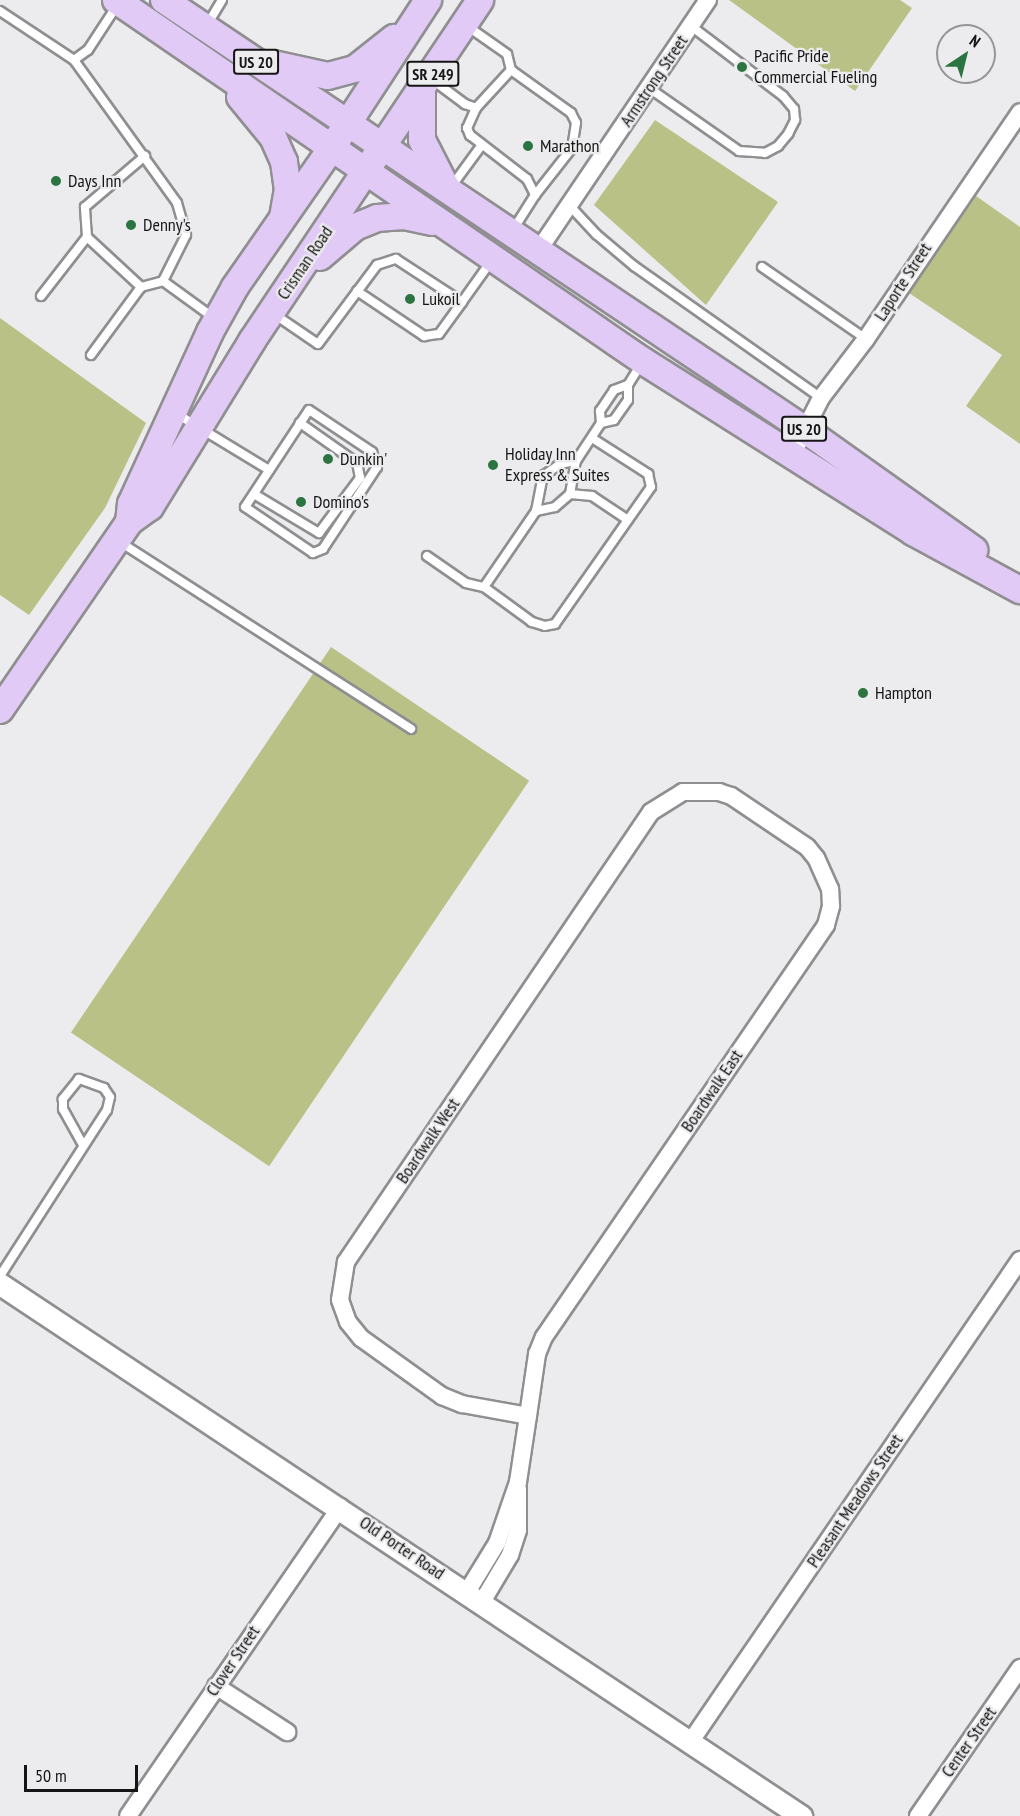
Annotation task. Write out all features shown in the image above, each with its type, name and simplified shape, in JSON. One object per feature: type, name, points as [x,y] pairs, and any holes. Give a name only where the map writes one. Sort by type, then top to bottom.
[{"type":"main road","name":"US 20","points":[[164,0],[804,429],[1020,583]]},
{"type":"main road","name":"Crisman Road","points":[[0,711],[123,531],[150,507],[271,312],[384,147],[480,0]]},
{"type":"main road","name":"US 20","points":[[118,1],[643,361],[913,532],[1020,590]]},
{"type":"main road","name":"Crisman Road","points":[[123,531],[131,504],[217,320],[282,220],[332,149],[423,6]]},
{"type":"main road","points":[[246,55],[297,72],[328,76],[355,69],[423,6]]},
{"type":"main road","points":[[196,55],[225,81],[273,137],[284,162],[288,189],[282,220]]},
{"type":"main road","points":[[426,84],[422,140],[448,190]]},
{"type":"main road","points":[[295,278],[355,227],[377,218],[404,216],[444,225]]},
{"type":"street","name":"Armstrong Street","points":[[538,251],[708,0]]},
{"type":"street","name":"Laporte Street","points":[[792,455],[821,398],[866,339],[1020,112]]},
{"type":"street","name":"Boardwalk East","points":[[475,1597],[518,1482],[537,1354],[544,1337],[826,925],[831,906],[824,871],[807,847],[731,796],[699,789],[666,800]]},
{"type":"street","name":"Boardwalk West","points":[[528,1416],[462,1404],[441,1396],[362,1338],[348,1322],[340,1300],[341,1278],[346,1262],[642,824],[666,800]]},
{"type":"street","name":"Pleasant Meadows Street","points":[[691,1741],[1020,1260]]},
{"type":"street","name":"Old Porter Road","points":[[0,1284],[340,1507],[801,1816]]},
{"type":"street","name":"Clover Street","points":[[128,1816],[340,1507]]},
{"type":"street","name":"Center Street","points":[[918,1816],[1020,1668]]},
{"type":"street","points":[[216,1686],[287,1732]]},
{"type":"lane","points":[[205,27],[222,0]]},
{"type":"lane","points":[[74,60],[88,50],[118,1]]},
{"type":"lane","points":[[0,11],[74,60],[177,203],[186,235],[163,281],[141,287],[91,355]]},
{"type":"lane","points":[[464,24],[507,54],[511,70],[571,113],[576,123],[572,148],[535,195],[511,233]]},
{"type":"lane","points":[[649,88],[739,151],[765,153],[778,146],[788,134],[795,120],[794,109],[783,96],[691,26]]},
{"type":"lane","points":[[511,70],[476,108],[467,128],[481,146],[527,179],[535,195]]},
{"type":"lane","points":[[426,84],[476,108]]},
{"type":"lane","points":[[448,190],[481,146]]},
{"type":"lane","points":[[41,296],[87,237],[85,207],[144,156]]},
{"type":"lane","points":[[569,205],[634,266],[821,398]]},
{"type":"lane","points":[[87,237],[141,287]]},
{"type":"lane","points":[[357,291],[424,336],[439,333],[493,258]]},
{"type":"lane","points":[[271,312],[318,344],[376,265],[396,259],[462,302]]},
{"type":"lane","points":[[762,267],[866,339]]},
{"type":"lane","points":[[163,281],[217,320]]},
{"type":"lane","points":[[601,423],[614,420],[628,400],[628,385],[643,361]]},
{"type":"lane","points":[[536,511],[555,507],[570,494],[576,461],[601,423],[600,411],[614,390],[628,385]]},
{"type":"lane","points":[[309,410],[372,452],[377,467],[323,549],[313,553],[245,507],[300,423],[309,410]]},
{"type":"lane","points":[[175,413],[201,426],[269,470]]},
{"type":"lane","points":[[254,494],[319,533],[360,478],[357,463],[300,423]]},
{"type":"lane","points":[[427,556],[466,583],[484,587],[532,622],[555,624],[628,520],[651,481],[648,474],[591,438]]},
{"type":"lane","points":[[484,587],[536,511],[543,476],[560,464],[576,461]]},
{"type":"lane","points":[[570,494],[592,496],[628,520]]},
{"type":"lane","points":[[123,531],[411,729]]},
{"type":"lane","points":[[0,1276],[107,1110],[110,1097],[104,1088],[79,1079],[63,1099],[63,1109],[83,1145]]},
{"type":"green space","points":[[729,0],[900,0],[912,8],[855,91]]},
{"type":"green space","points":[[655,120],[778,202],[706,305],[594,205]]},
{"type":"green space","points":[[976,196],[1020,227],[1020,444],[966,406],[1002,355],[909,293]]},
{"type":"green space","points":[[0,318],[146,423],[105,508],[29,615],[0,595]]},
{"type":"green space","points":[[331,647],[529,781],[269,1166],[71,1033]]},
{"type":"place","name":"Pacific Pride Commercial Fueling","points":[[742,67]]},
{"type":"place","name":"Marathon","points":[[528,146]]},
{"type":"place","name":"Days Inn","points":[[56,181]]},
{"type":"place","name":"Denny's","points":[[131,225]]},
{"type":"place","name":"Lukoil","points":[[410,299]]},
{"type":"place","name":"Dunkin'","points":[[328,459]]},
{"type":"place","name":"Holiday Inn Express & Suites","points":[[493,465]]},
{"type":"place","name":"Domino's","points":[[301,502]]},
{"type":"place","name":"Hampton","points":[[863,693]]}]
